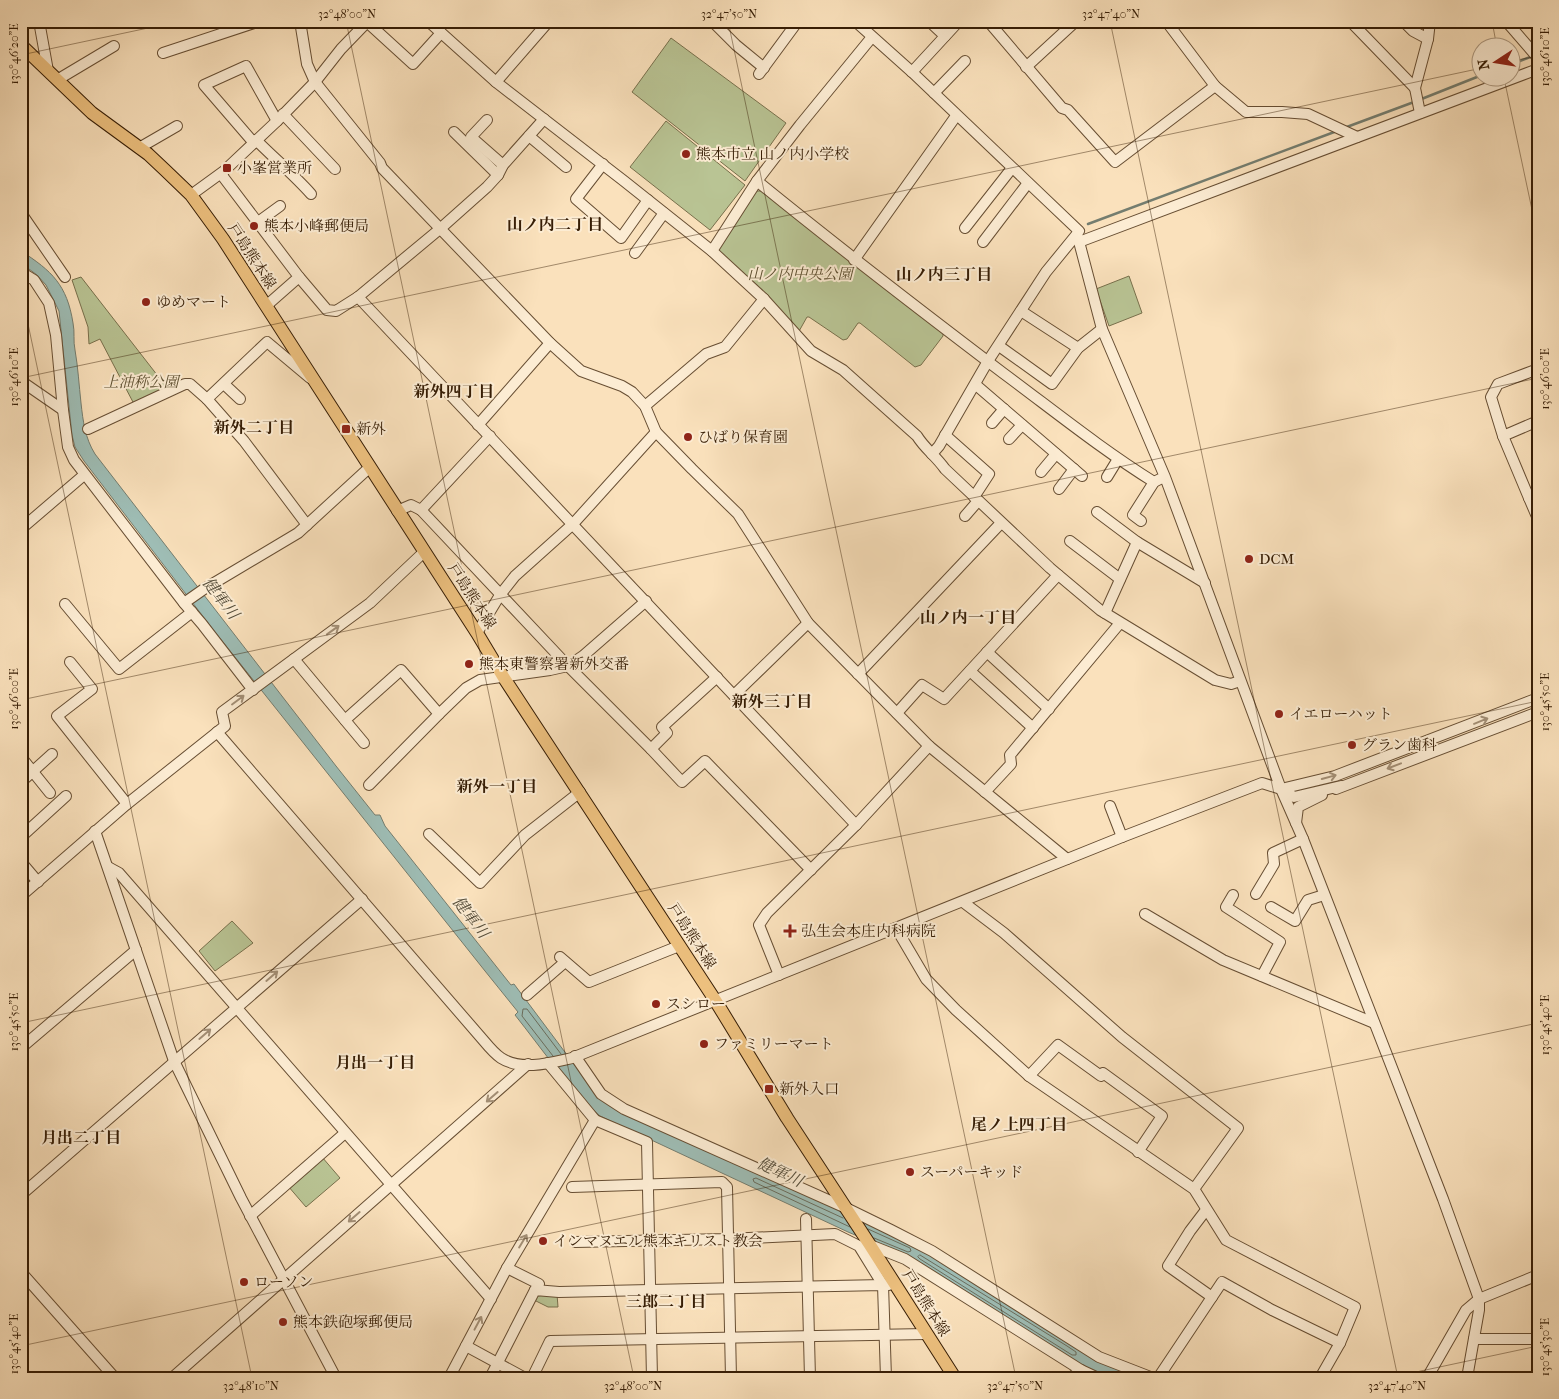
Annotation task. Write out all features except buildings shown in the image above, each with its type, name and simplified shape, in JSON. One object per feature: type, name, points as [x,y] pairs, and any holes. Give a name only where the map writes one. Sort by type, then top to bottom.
[{"type":"main road","name":"戸島熊本線","points":[[21,45],[92,113],[139,148],[191,195],[223,240],[477,633],[504,678],[715,1000],[787,1118],[870,1244],[889,1285],[926,1334],[955,1378]]},
{"type":"street","points":[[39,21],[48,71]]},
{"type":"street","points":[[162,53],[260,21]]},
{"type":"street","points":[[300,21],[307,64],[315,82],[382,168],[550,343],[581,371],[622,386],[632,392],[645,406],[656,432],[738,514],[808,623],[929,746],[1067,859]]},
{"type":"street","points":[[428,21],[496,82],[603,164],[712,252],[764,299],[811,351],[842,370],[917,436],[924,448],[1001,524],[1058,575],[1105,613],[1215,680],[1231,684],[1240,680]]},
{"type":"street","points":[[496,82],[549,21]]},
{"type":"street","points":[[715,21],[714,23],[762,71],[798,21]]},
{"type":"street","points":[[855,21],[912,72],[956,116],[1079,231],[1078,238],[1102,329],[1165,477],[1281,789],[1303,839],[1443,1199],[1478,1299],[1479,1310],[1467,1378]]},
{"type":"street","points":[[929,21],[945,36]]},
{"type":"street","points":[[912,72],[960,21]]},
{"type":"street","points":[[988,21],[1062,108],[1068,110],[1115,162],[1215,86]]},
{"type":"street","points":[[1026,67],[1076,21]]},
{"type":"street","points":[[1166,21],[1215,86],[1246,112],[1308,114],[1357,137]]},
{"type":"street","points":[[1350,21],[1415,88]]},
{"type":"street","points":[[1403,21],[1413,31],[1428,39]]},
{"type":"street","points":[[1420,113],[1415,88],[1428,39],[1430,21]]},
{"type":"street","points":[[1506,21],[1538,58]]},
{"type":"street","points":[[191,195],[221,174],[280,118],[315,82],[341,48],[368,22],[413,64],[441,33]]},
{"type":"street","points":[[712,252],[758,181],[800,125],[872,37]]},
{"type":"street","points":[[57,80],[114,46]]},
{"type":"street","points":[[934,93],[965,61]]},
{"type":"street","points":[[311,194],[294,175],[287,171],[255,141],[204,85],[246,66],[280,118],[335,169]]},
{"type":"street","points":[[932,454],[976,385],[988,361],[1046,272],[1078,238],[1538,69]]},
{"type":"street","points":[[854,260],[956,116]]},
{"type":"street","points":[[221,174],[299,277],[327,310],[336,311],[358,297],[441,228],[498,175],[503,165],[544,118]]},
{"type":"street","points":[[487,120],[472,137],[503,165]]},
{"type":"street","points":[[139,148],[176,126]]},
{"type":"street","points":[[454,132],[498,175]]},
{"type":"street","points":[[529,136],[566,167]]},
{"type":"street","points":[[603,164],[576,199],[621,238],[648,200]]},
{"type":"street","points":[[966,228],[1012,168]]},
{"type":"street","points":[[758,181],[854,260],[1118,460],[1154,482]]},
{"type":"street","points":[[983,242],[1028,183]]},
{"type":"street","points":[[258,222],[280,206]]},
{"type":"street","points":[[21,213],[66,277]]},
{"type":"street","points":[[635,253],[664,213]]},
{"type":"street","points":[[21,272],[34,280],[50,303],[56,335],[68,447],[74,460],[253,689]]},
{"type":"street","points":[[266,306],[299,277]]},
{"type":"street","points":[[358,297],[856,825]]},
{"type":"street","points":[[645,406],[706,354],[725,347],[764,299]]},
{"type":"street","points":[[1022,311],[1078,348]]},
{"type":"street","points":[[999,346],[1052,384],[1078,348],[1102,329]]},
{"type":"street","points":[[207,399],[267,342],[314,382]]},
{"type":"street","points":[[478,425],[550,343]]},
{"type":"street","points":[[1538,369],[1498,384],[1491,398],[1503,436],[1533,498],[1538,519]]},
{"type":"street","points":[[21,381],[63,410]]},
{"type":"street","points":[[88,429],[186,384],[190,384],[207,399],[244,441],[307,525]]},
{"type":"street","points":[[224,384],[240,399]]},
{"type":"street","points":[[976,385],[1078,473],[1059,489]]},
{"type":"street","points":[[992,423],[1004,409]]},
{"type":"street","points":[[1503,436],[1538,422]]},
{"type":"street","points":[[1009,439],[1022,425]]},
{"type":"street","points":[[477,633],[501,594],[515,576],[573,524],[656,432]]},
{"type":"street","points":[[945,435],[989,474],[965,516]]},
{"type":"street","points":[[421,510],[490,436]]},
{"type":"street","points":[[1041,472],[1056,454]]},
{"type":"street","points":[[1107,477],[1118,460]]},
{"type":"street","points":[[185,602],[298,533],[370,468]]},
{"type":"street","points":[[21,529],[84,474]]},
{"type":"street","points":[[1141,521],[1133,515],[1154,482],[1165,477]]},
{"type":"street","points":[[397,511],[411,505],[421,510],[568,666],[682,782],[705,761],[811,870]]},
{"type":"street","points":[[1097,512],[1136,542],[1205,583]]},
{"type":"street","points":[[858,674],[1001,524]]},
{"type":"street","points":[[1070,541],[1120,580]]},
{"type":"street","points":[[1105,613],[1136,542]]},
{"type":"street","points":[[424,552],[370,603],[222,712],[221,729],[294,823],[499,1057],[515,1064],[549,1063],[573,1057],[1122,837],[1262,783],[1281,789],[1294,797],[1341,786]]},
{"type":"street","points":[[897,713],[922,685],[944,699],[1058,575]]},
{"type":"street","points":[[369,785],[466,688],[480,680],[504,678],[568,666],[583,656],[646,601]]},
{"type":"street","points":[[65,604],[119,669],[192,612]]},
{"type":"street","points":[[734,695],[808,623]]},
{"type":"street","points":[[985,792],[1011,764],[1010,755],[1120,623]]},
{"type":"street","points":[[987,652],[1048,709]]},
{"type":"street","points":[[294,659],[364,743]]},
{"type":"street","points":[[70,662],[92,689],[57,716],[127,804]]},
{"type":"street","points":[[345,720],[401,670],[439,714]]},
{"type":"street","points":[[970,671],[1033,728]]},
{"type":"street","points":[[651,749],[667,733],[662,727],[717,677]]},
{"type":"street","points":[[1281,789],[1335,776],[1538,698]]},
{"type":"street","points":[[1296,823],[1298,807],[1341,786],[1538,712]]},
{"type":"street","points":[[21,896],[127,804],[221,729]]},
{"type":"street","points":[[778,975],[759,925],[767,913],[856,825],[929,746]]},
{"type":"street","points":[[21,782],[52,754]]},
{"type":"street","points":[[21,758],[50,793]]},
{"type":"street","points":[[429,834],[480,883],[525,834],[580,792]]},
{"type":"street","points":[[21,837],[66,796]]},
{"type":"street","points":[[1110,806],[1122,837]]},
{"type":"street","points":[[95,831],[174,1061],[250,1216],[336,1378]]},
{"type":"street","points":[[1256,894],[1274,864],[1273,853],[1303,839]]},
{"type":"street","points":[[21,862],[38,882]]},
{"type":"street","points":[[108,867],[119,873],[491,1299]]},
{"type":"street","points":[[1233,895],[1226,907],[1280,942],[1262,976]]},
{"type":"street","points":[[1271,907],[1295,921],[1308,900],[1324,895]]},
{"type":"street","points":[[21,1195],[362,899]]},
{"type":"street","points":[[963,902],[1004,933],[1122,1037],[1238,1128],[1194,1189]]},
{"type":"street","points":[[1145,914],[1223,960],[1374,1023]]},
{"type":"street","points":[[896,928],[926,979],[956,1010],[1030,1076],[1194,1189],[1226,1240],[1355,1307],[1340,1343],[1320,1378]]},
{"type":"street","points":[[526,996],[563,959],[589,982],[679,946]]},
{"type":"street","points":[[21,1048],[136,950]]},
{"type":"street","points":[[1030,1076],[1058,1045],[1162,1116],[1138,1152]]},
{"type":"street","points":[[573,1057],[601,1094],[624,1109],[846,1208],[932,1251],[1099,1357],[1154,1378]]},
{"type":"street","points":[[549,1063],[595,1120],[647,1142],[652,1378]]},
{"type":"street","points":[[172,1378],[283,1278],[528,1064]]},
{"type":"street","points":[[449,1378],[507,1268],[595,1120]]},
{"type":"street","points":[[250,1216],[345,1133]]},
{"type":"street","points":[[572,1187],[722,1182],[727,1186],[732,1378]]},
{"type":"street","points":[[1206,1210],[1168,1266],[1212,1297]]},
{"type":"street","points":[[806,1219],[810,1378]]},
{"type":"street","points":[[575,1242],[728,1239],[835,1234],[859,1246],[889,1285],[885,1335],[886,1378]]},
{"type":"street","points":[[870,1244],[905,1259],[1081,1370],[1096,1377]]},
{"type":"street","points":[[490,1378],[539,1284],[507,1268]]},
{"type":"street","points":[[21,1272],[115,1378]]},
{"type":"street","points":[[1427,1378],[1466,1310],[1478,1299],[1538,1275]]},
{"type":"street","points":[[1158,1378],[1222,1282],[1272,1310],[1340,1343]]},
{"type":"street","points":[[536,1290],[559,1292],[889,1285]]},
{"type":"street","points":[[532,1378],[550,1341],[926,1334]]},
{"type":"street","points":[[1474,1340],[1538,1338]]},
{"type":"street","points":[[466,1346],[525,1378]]},
{"type":"street","points":[[1070,1378],[1081,1370]]},
{"type":"green space","points":[[671,38],[786,123],[745,181],[632,92]]},
{"type":"green space","points":[[666,121],[745,185],[710,230],[630,167]]},
{"type":"green space","name":"山ノ内中央公園","points":[[754,191],[762,191],[943,332],[943,336],[921,365],[915,367],[860,323],[858,323],[847,339],[843,340],[807,317],[798,333],[720,254],[718,250]]},
{"type":"green space","points":[[1129,276],[1142,313],[1109,326],[1096,289]]},
{"type":"green space","name":"上油称公園","points":[[81,277],[168,389],[134,404],[100,339],[89,344],[88,327],[72,280]]},
{"type":"green space","points":[[232,921],[253,943],[215,971],[199,951]]},
{"type":"green space","points":[[322,1157],[340,1178],[306,1207],[288,1186]]},
{"type":"green space","points":[[557,1294],[558,1307],[548,1307],[534,1300],[537,1296]]},
{"type":"water","points":[[21,251],[41,265],[56,280],[67,299],[74,326],[74,347],[84,423],[89,442],[95,454],[336,766],[375,815],[380,815],[385,826],[511,985],[514,984],[597,1095],[902,1238],[1143,1378],[1103,1378],[893,1251],[848,1232],[600,1116],[588,1104],[555,1067],[515,1015],[518,1012],[215,632],[84,461],[75,447],[72,435],[59,311],[46,285],[37,275],[21,263]]},
{"type":"waterway","points":[[1522,60],[1533,56]]},
{"type":"waterway","points":[[1419,100],[1472,79]]},
{"type":"waterway","points":[[1344,128],[1414,102]]},
{"type":"waterway","points":[[1088,224],[1337,131]]},
{"type":"place","name":"熊本市立 山ノ内小学校","points":[[686,154]]},
{"type":"place","name":"小峯営業所","points":[[227,168]]},
{"type":"place","name":"熊本小峰郵便局","points":[[254,226]]},
{"type":"place","name":"ゆめマート","points":[[146,302]]},
{"type":"place","name":"新外","points":[[346,429]]},
{"type":"place","name":"ひばり保育園","points":[[688,437]]},
{"type":"place","name":"DCM","points":[[1249,559]]},
{"type":"place","name":"熊本東警察署新外交番","points":[[469,664]]},
{"type":"place","name":"イエローハット","points":[[1279,714]]},
{"type":"place","name":"グラン歯科","points":[[1352,745]]},
{"type":"place","name":"弘生会本庄内科病院","points":[[790,931]]},
{"type":"place","name":"スシロー","points":[[656,1004]]},
{"type":"place","name":"ファミリーマート","points":[[704,1044]]},
{"type":"place","name":"新外入口","points":[[769,1089]]},
{"type":"place","name":"スーパーキッド","points":[[910,1172]]},
{"type":"place","name":"インマヌエル熊本キリスト教会","points":[[543,1241]]},
{"type":"place","name":"ローソン","points":[[244,1282]]},
{"type":"place","name":"熊本鉄砲塚郵便局","points":[[283,1322]]},
{"type":"district","name":"山ノ内二丁目","points":[[555,224]]},
{"type":"district","name":"山ノ内三丁目","points":[[944,274]]},
{"type":"district","name":"新外四丁目","points":[[454,391]]},
{"type":"district","name":"新外二丁目","points":[[254,427]]},
{"type":"district","name":"山ノ内一丁目","points":[[968,617]]},
{"type":"district","name":"新外三丁目","points":[[772,701]]},
{"type":"district","name":"新外一丁目","points":[[497,786]]},
{"type":"district","name":"月出一丁目","points":[[375,1062]]},
{"type":"district","name":"尾ノ上四丁目","points":[[1019,1124]]},
{"type":"district","name":"月出二丁目","points":[[81,1137]]},
{"type":"district","name":"三郎二丁目","points":[[666,1301]]},
{"type":"water label","name":"健軍川","points":[[221,598]]},
{"type":"water label","name":"健軍川","points":[[471,917]]},
{"type":"water label","name":"健軍川","points":[[780,1172]]}]
